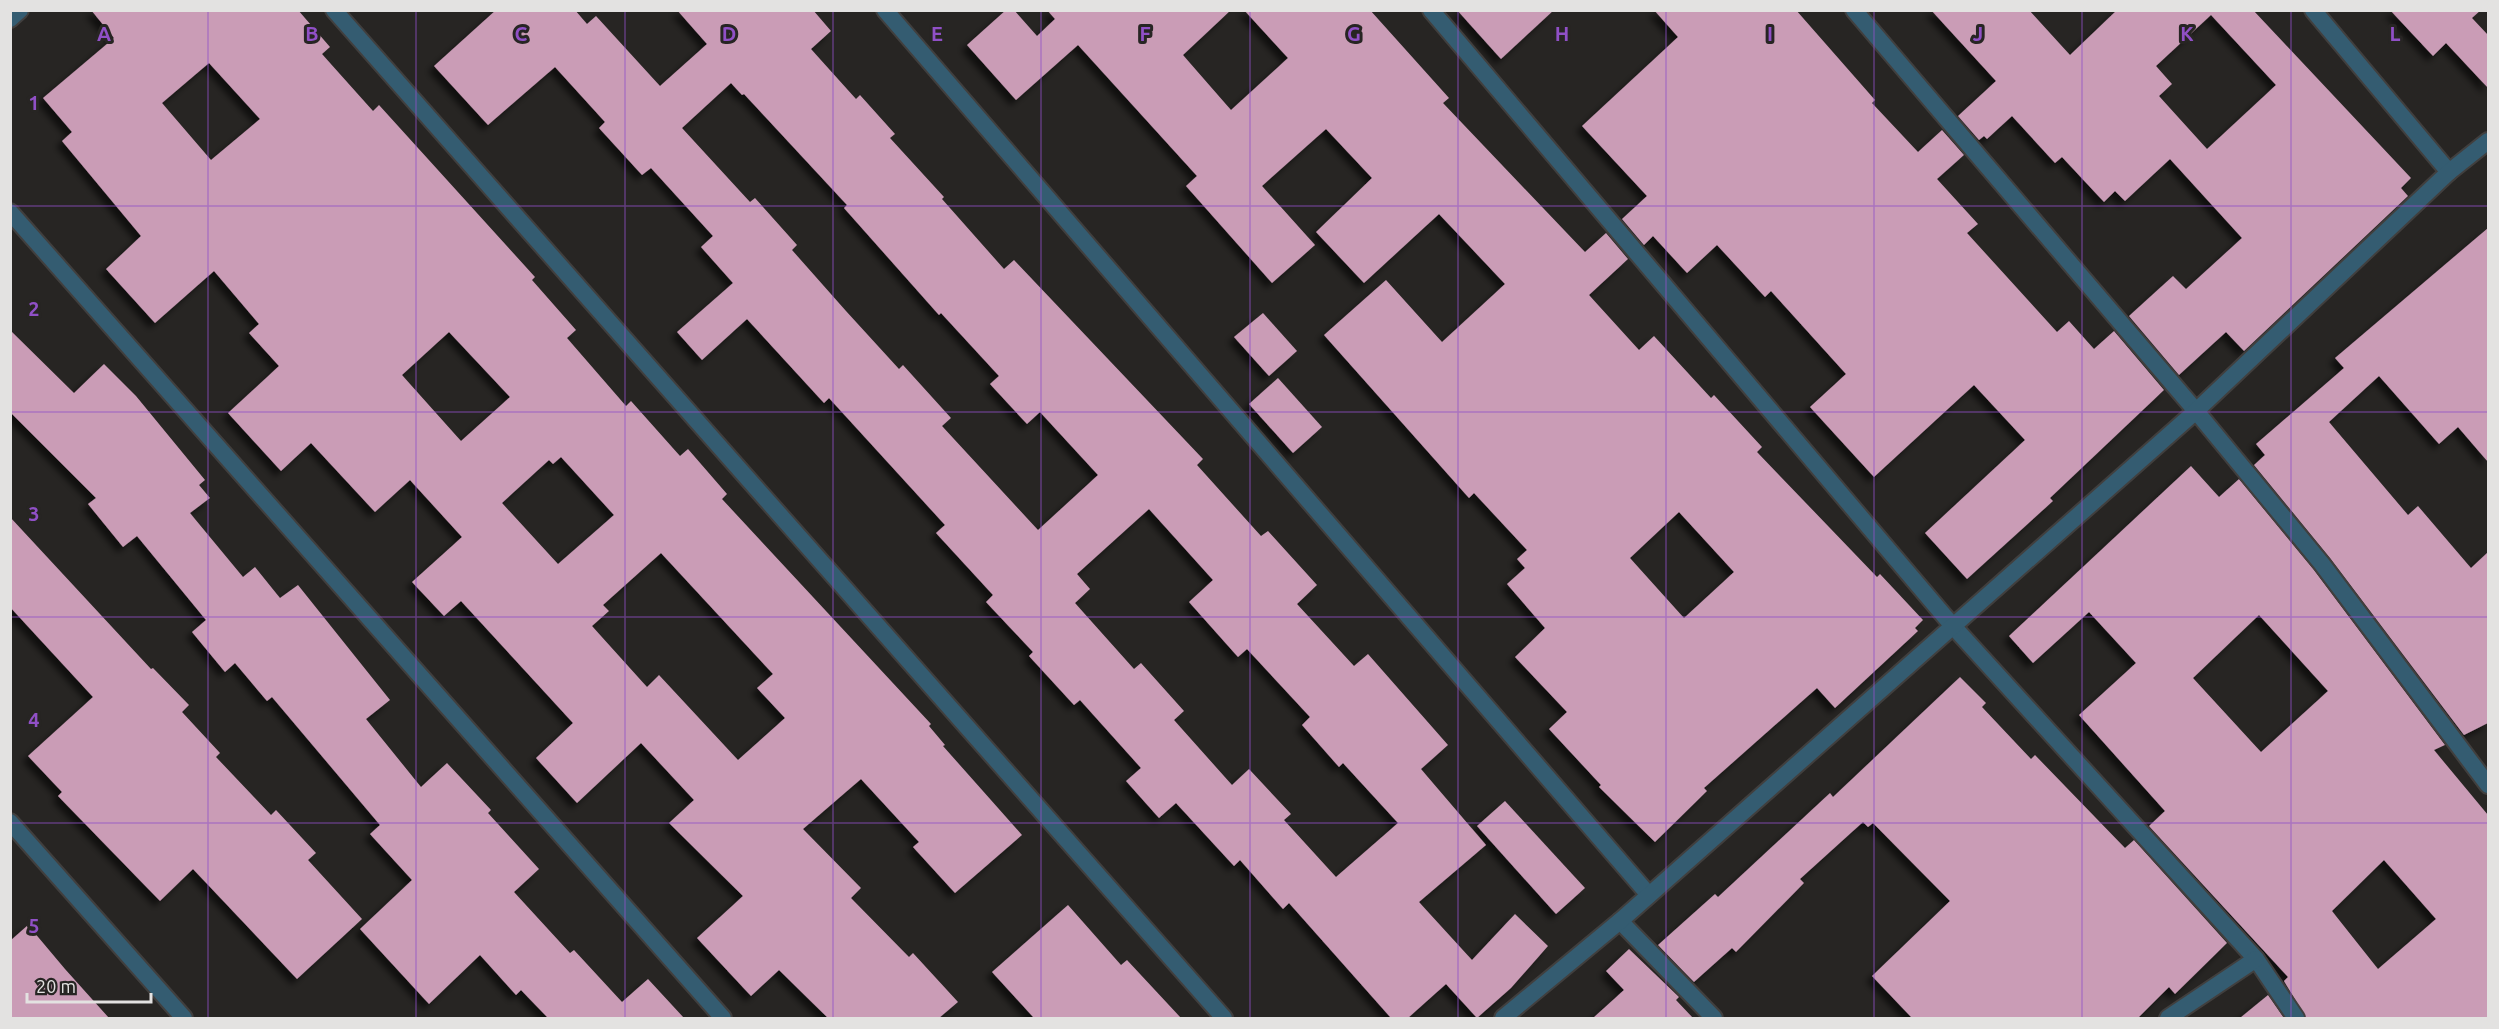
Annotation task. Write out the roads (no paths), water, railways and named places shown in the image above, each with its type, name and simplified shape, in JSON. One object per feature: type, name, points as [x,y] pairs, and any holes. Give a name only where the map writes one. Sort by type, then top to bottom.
[{"type":"street","points":[[10,19],[20,10]]},
{"type":"street","points":[[334,10],[1224,1018]]},
{"type":"street","points":[[885,10],[1649,895]]},
{"type":"street","points":[[1431,10],[1952,625],[2256,959],[2296,1018]]},
{"type":"street","points":[[1854,10],[2196,411],[2322,564],[2488,785]]},
{"type":"street","points":[[2313,10],[2449,172]]},
{"type":"street","points":[[1503,1018],[1620,921],[2196,411],[2449,172],[2486,150]]},
{"type":"street","points":[[10,212],[723,1018]]},
{"type":"street","points":[[10,822],[184,1018]]},
{"type":"street","points":[[1620,921],[1714,1018]]},
{"type":"street","points":[[2168,1018],[2256,959]]}]
